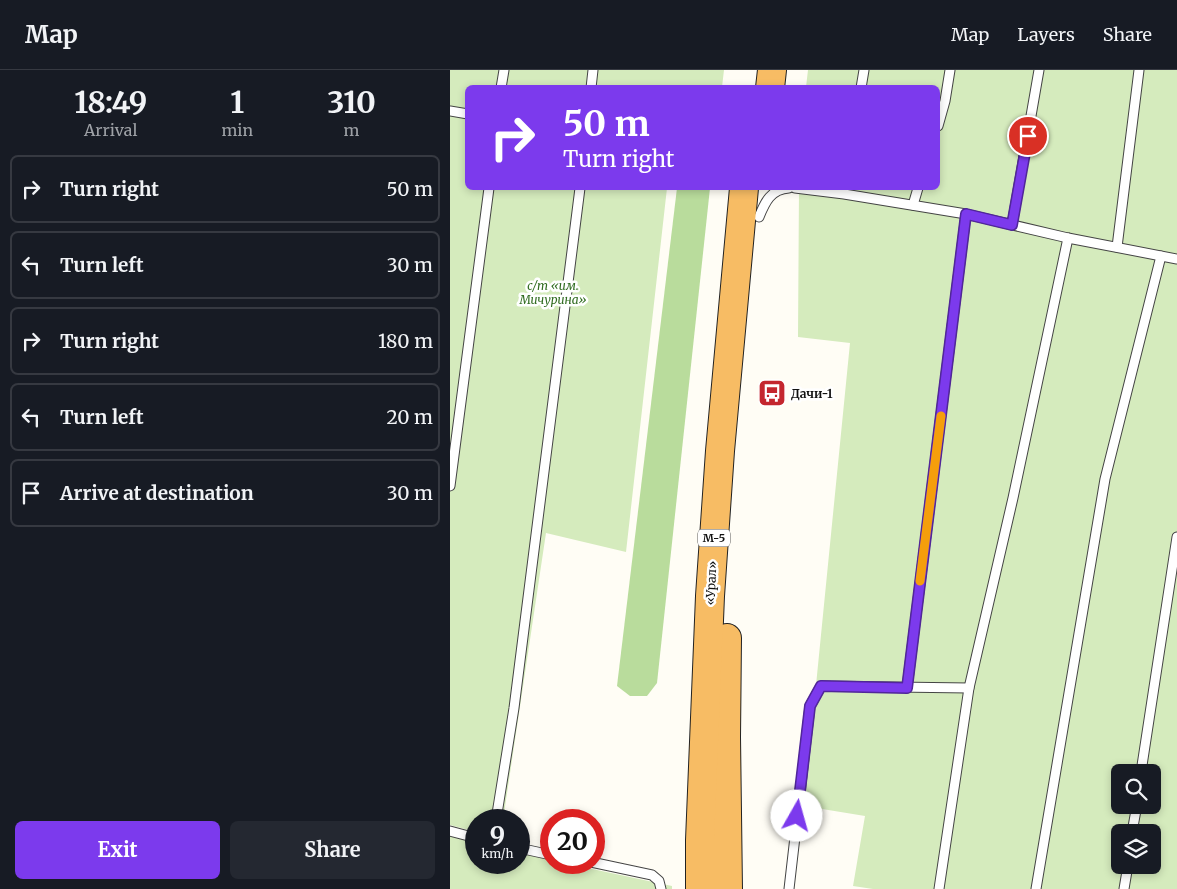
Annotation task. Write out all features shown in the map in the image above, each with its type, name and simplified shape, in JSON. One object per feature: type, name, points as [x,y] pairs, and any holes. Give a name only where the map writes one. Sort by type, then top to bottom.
[{"type":"highway","points":[[753,85],[754,70]]},
{"type":"highway","points":[[770,85],[772,70]]},
{"type":"highway","name":"«Урал»","points":[[700,889],[700,840],[710,596],[718,470],[749,196]]},
{"type":"highway","name":"«Урал»","points":[[728,889],[726,737],[728,598],[736,482],[749,196]]},
{"type":"lane","points":[[502,85],[504,70]]},
{"type":"lane","points":[[591,85],[593,70]]},
{"type":"lane","points":[[862,85],[864,70]]},
{"type":"lane","points":[[940,119],[950,70]]},
{"type":"lane","points":[[1012,225],[1039,70]]},
{"type":"lane","points":[[1117,247],[1139,70]]},
{"type":"lane","points":[[450,111],[465,114]]},
{"type":"lane","points":[[450,486],[489,190]]},
{"type":"lane","points":[[498,809],[514,708],[580,190]]},
{"type":"lane","points":[[749,196],[764,205],[772,194],[778,190]]},
{"type":"lane","points":[[845,190],[966,214],[1068,238],[1177,258]]},
{"type":"lane","points":[[913,205],[917,190]]},
{"type":"lane","points":[[907,688],[966,214]]},
{"type":"lane","points":[[939,889],[969,688],[1013,498],[1068,238]]},
{"type":"lane","points":[[1036,889],[1105,479],[1162,256]]},
{"type":"lane","points":[[1143,764],[1177,536]]},
{"type":"lane","points":[[789,889],[810,706],[821,686],[969,688]]},
{"type":"lane","points":[[450,832],[465,835]]},
{"type":"lane","points":[[605,865],[652,875],[659,881],[661,889]]},
{"type":"lane","points":[[1124,889],[1126,874]]},
{"type":"green space","name":"с/т «им. Мичурина»","points":[[450,70],[724,70],[722,85],[465,85],[465,190],[667,190],[626,552],[546,533],[505,809],[465,809],[465,829],[450,825]]},
{"type":"green space","points":[[808,70],[1177,70],[1177,889],[873,889],[853,886],[865,816],[804,806],[850,343],[798,337],[799,190],[940,190],[940,85],[806,85]]},
{"type":"green space","points":[[677,190],[710,190],[657,683],[647,696],[630,696],[617,686]]},
{"type":"green space","points":[[450,835],[465,840],[465,874],[530,874],[530,855],[540,858],[540,874],[605,874],[605,872],[672,886],[672,889],[450,889]]},
{"type":"slow traffic","points":[[920,581],[941,416]]},
{"type":"place","name":"Дачи-1","points":[[772,393]]},
{"type":"route","points":[[797,816],[810,706],[821,686],[907,688],[966,214],[1012,225],[1028,136]]}]
